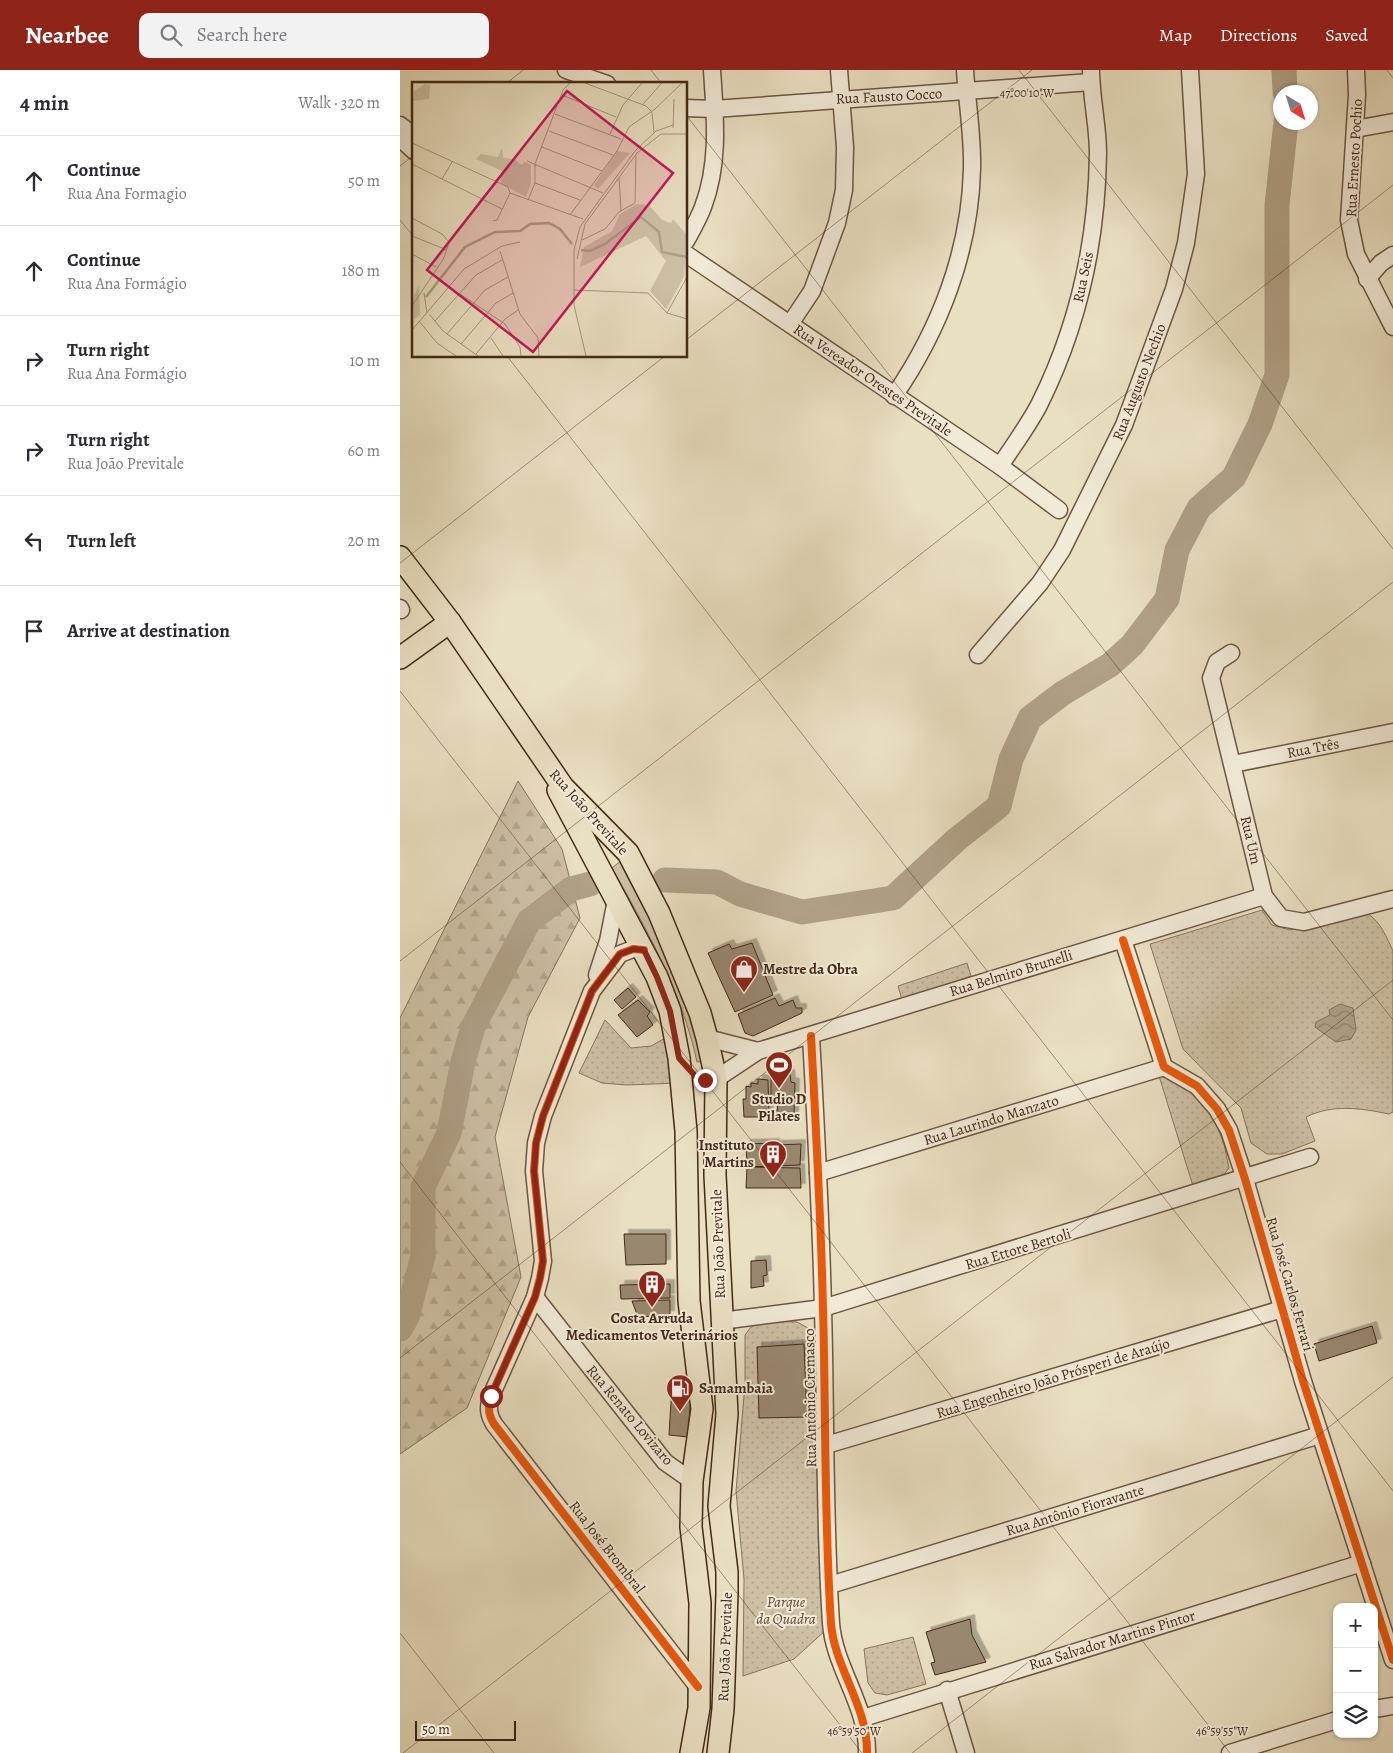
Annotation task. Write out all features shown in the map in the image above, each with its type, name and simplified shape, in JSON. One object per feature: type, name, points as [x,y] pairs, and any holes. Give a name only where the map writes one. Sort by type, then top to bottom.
[{"type":"main road","name":"Rua João Previtale","points":[[400,557],[450,622],[563,787],[628,853],[659,913],[700,1013],[707,1038],[716,1079],[715,1175],[721,1321],[728,1414],[719,1506],[726,1563],[727,1594],[723,1709],[718,1753]]},
{"type":"main road","points":[[400,658],[450,622]]},
{"type":"main road","name":"Rua João Previtale","points":[[539,754],[657,977],[670,1011],[679,1058],[686,1131],[689,1301],[702,1409],[701,1432],[692,1481],[691,1527],[700,1602],[699,1708],[692,1753]]},
{"type":"main road","points":[[598,865],[609,850],[618,849],[628,853]]},
{"type":"main road","points":[[679,1058],[697,1078],[716,1079]]},
{"type":"street","points":[[566,70],[601,82]]},
{"type":"street","points":[[688,237],[703,207],[712,177],[716,142],[712,70]]},
{"type":"street","points":[[790,324],[812,291],[837,223],[844,182],[845,148],[839,70]]},
{"type":"street","points":[[894,396],[916,363],[932,334],[944,305],[957,264],[972,169],[965,70]]},
{"type":"street","name":"Rua Augusto Nechio","points":[[978,656],[1040,583],[1062,550],[1128,416],[1174,289],[1186,243],[1196,174],[1190,70]]},
{"type":"street","name":"Rua Ernesto Pochio","points":[[1356,70],[1356,129],[1350,220],[1356,254],[1393,327]]},
{"type":"street","name":"Rua Fausto Cocco","points":[[688,108],[714,109],[840,98],[967,92],[1091,76]]},
{"type":"street","name":"Rua Seis","points":[[1000,466],[1038,405],[1053,373],[1075,312],[1088,262],[1095,205],[1098,152],[1091,76]]},
{"type":"street","points":[[1356,129],[1393,122]]},
{"type":"street","points":[[400,125],[412,134]]},
{"type":"street","points":[[400,138],[412,149]]},
{"type":"street","name":"Rua Vereador Orestes Previtale","points":[[688,255],[1000,466],[1059,510]]},
{"type":"street","points":[[1367,279],[1381,263],[1393,255]]},
{"type":"street","name":"Rua Um","points":[[1231,653],[1216,662],[1211,678],[1264,896],[1280,918],[1304,922],[1393,898]]},
{"type":"street","name":"Rua Três","points":[[1233,764],[1393,732]]},
{"type":"street","name":"Rua Belmiro Brunelli","points":[[716,1079],[758,1051],[1264,896]]},
{"type":"street","points":[[535,1297],[543,1261],[534,1171],[536,1143],[543,1116],[592,991],[608,941],[616,900]]},
{"type":"street","points":[[1123,940],[1164,1067]]},
{"type":"street","points":[[592,991],[620,954],[634,949],[644,950]]},
{"type":"street","name":"Rua Antônio Cremasco","points":[[810,1036],[823,1308],[823,1446],[831,1626],[841,1661],[863,1718],[867,1753]]},
{"type":"street","points":[[707,1038],[758,1051]]},
{"type":"street","name":"Rua Laurindo Manzato","points":[[818,1173],[1164,1067]]},
{"type":"street","name":"Rua José Carlos Ferrari","points":[[1164,1067],[1197,1086],[1216,1109],[1229,1130],[1320,1434],[1393,1660]]},
{"type":"street","name":"Rua Ettore Bertoli","points":[[721,1321],[823,1308],[1245,1179],[1310,1157]]},
{"type":"street","name":"Rua José Brombral","points":[[535,1297],[491,1396],[488,1408],[494,1424],[698,1687]]},
{"type":"street","name":"Rua Renato Lovizaro","points":[[535,1297],[666,1462],[692,1481]]},
{"type":"street","name":"Rua Engenheiro João Prósperi de Araújo","points":[[823,1446],[1282,1309]]},
{"type":"street","name":"Rua Antônio Fioravante","points":[[830,1584],[1320,1434]]},
{"type":"street","name":"Rua Salvador Martins Pintor","points":[[863,1718],[947,1690],[1362,1563]]},
{"type":"street","points":[[947,1690],[966,1753]]},
{"type":"street","points":[[1382,1707],[1393,1695]]},
{"type":"street","points":[[1230,1753],[1333,1721]]},
{"type":"green space","points":[[518,781],[562,849],[580,918],[528,1017],[495,1137],[521,1277],[467,1408],[400,1454],[400,1018]]},
{"type":"green space","points":[[623,859],[671,958],[707,1061],[697,1062],[673,986],[650,938],[612,868]]},
{"type":"green space","points":[[1262,910],[1272,925],[1290,930],[1360,910],[1367,913],[1377,922],[1393,951],[1393,1112],[1389,1114],[1347,1108],[1316,1113],[1306,1117],[1315,1141],[1282,1154],[1267,1154],[1251,1143],[1241,1108],[1183,1049],[1150,944]]},
{"type":"green space","points":[[967,963],[971,976],[902,1000],[898,986]]},
{"type":"green space","points":[[605,1020],[631,1048],[651,1046],[669,1036],[679,1083],[627,1085],[602,1083],[579,1073]]},
{"type":"green space","points":[[1168,1075],[1207,1102],[1224,1144],[1229,1168],[1222,1177],[1193,1186],[1159,1076]]},
{"type":"green space","name":"Parque da Quadra","points":[[763,1321],[797,1322],[808,1328],[827,1629],[794,1659],[743,1676],[744,1579],[736,1491],[745,1384],[745,1335],[751,1327]]},
{"type":"green space","points":[[913,1637],[926,1684],[887,1695],[875,1693],[868,1683],[864,1649]]},
{"type":"water","points":[[1340,1004],[1353,1008],[1356,1030],[1351,1039],[1336,1042],[1315,1027],[1316,1022],[1330,1015],[1329,1010]]},
{"type":"building","points":[[752,943],[773,995],[735,1012],[708,953],[729,944],[732,949]]},
{"type":"building","points":[[628,988],[636,997],[622,1009],[614,1000]]},
{"type":"building","points":[[775,998],[779,1006],[793,1000],[796,1008],[802,1008],[802,1013],[753,1036],[745,1033],[738,1014]]},
{"type":"building","points":[[638,1000],[650,1012],[647,1016],[653,1025],[637,1037],[618,1015]]},
{"type":"building","points":[[781,1074],[790,1074],[791,1082],[795,1083],[794,1116],[772,1118],[773,1110],[778,1110],[776,1100],[771,1100],[771,1078],[782,1077]]},
{"type":"building","points":[[758,1079],[768,1080],[769,1117],[744,1117],[743,1099],[746,1099],[746,1086],[751,1087],[751,1083],[758,1084]]},
{"type":"building","points":[[775,1143],[775,1145],[801,1144],[800,1165],[747,1167],[746,1144]]},
{"type":"building","name":"Instituto Martins","points":[[747,1167],[800,1168],[801,1188],[746,1188]]},
{"type":"building","points":[[624,1234],[666,1234],[666,1264],[626,1265]]},
{"type":"building","points":[[766,1260],[767,1275],[763,1276],[764,1286],[751,1288],[751,1261]]},
{"type":"building","points":[[670,1284],[670,1298],[621,1299],[620,1285]]},
{"type":"building","name":"Costa Arruda Medicamentos Veterinários","points":[[670,1300],[670,1315],[638,1317],[632,1301]]},
{"type":"building","points":[[1372,1326],[1377,1343],[1319,1361],[1314,1344]]},
{"type":"building","points":[[804,1344],[807,1417],[759,1418],[757,1347]]},
{"type":"building","name":"Samambaia","points":[[672,1386],[691,1390],[688,1437],[669,1435]]},
{"type":"building","points":[[970,1619],[972,1635],[986,1662],[935,1675],[931,1663],[935,1662],[926,1632]]},
{"type":"waterway","points":[[1284,70],[1285,85]]},
{"type":"waterway","points":[[665,880],[717,882],[740,894],[802,912],[893,898],[956,840],[999,806],[1011,759],[1030,718],[1063,693],[1110,665],[1132,645],[1167,599],[1177,550],[1199,508],[1234,477],[1260,424],[1277,375],[1277,205],[1285,130]]},
{"type":"waterway","points":[[400,1329],[407,1317],[423,1256],[423,1187],[449,1133],[463,1062],[473,1027],[529,921],[571,889],[590,884]]},
{"type":"cycle path","points":[[1123,940],[1164,1067],[1197,1086],[1217,1109],[1229,1130],[1303,1381],[1393,1660]]},
{"type":"cycle path","points":[[644,950],[633,949],[620,954],[592,991],[543,1116],[536,1143],[534,1171],[543,1261],[540,1278],[535,1297],[491,1396],[489,1411],[494,1424],[698,1687]]},
{"type":"cycle path","points":[[811,1036],[821,1241],[826,1505],[831,1623],[838,1655],[862,1719],[867,1753]]},
{"type":"place","name":"Mestre da Obra","points":[[744,993]]},
{"type":"place","name":"Studio D Pilates","points":[[779,1089]]},
{"type":"place","name":"Instituto Martins","points":[[773,1178]]},
{"type":"place","name":"Costa Arruda Medicamentos Veterinários","points":[[652,1308]]},
{"type":"place","name":"Samambaia","points":[[680,1412]]},
{"type":"route","points":[[491,1396],[535,1297],[540,1278],[543,1261],[534,1171],[536,1143],[543,1116],[592,991],[620,954],[628,950],[640,948],[644,950],[670,1011],[679,1058],[697,1078],[705,1080]]}]
